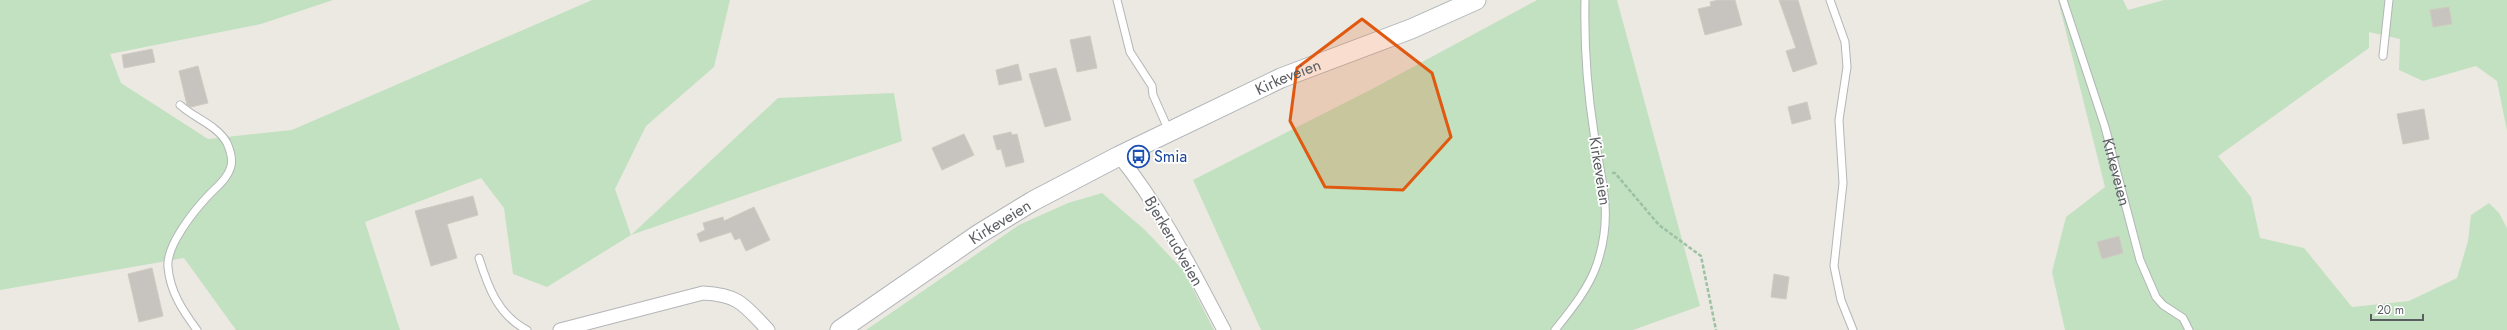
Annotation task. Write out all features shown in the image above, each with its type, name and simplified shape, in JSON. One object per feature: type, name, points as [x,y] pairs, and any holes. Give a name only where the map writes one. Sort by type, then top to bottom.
[{"type":"main road","name":"Kirkeveien","points":[[840,330],[979,234],[1033,201],[1119,156],[1281,78],[1411,29],[1476,0]]},
{"type":"street","name":"Bjerkerudveien","points":[[1119,156],[1176,239],[1224,330]]},
{"type":"street","points":[[560,330],[703,293],[724,294],[740,301],[768,330]]},
{"type":"lane","points":[[1117,0],[1130,52],[1152,86],[1153,95],[1169,132]]},
{"type":"lane","name":"Kirkeveien","points":[[1555,330],[1580,296],[1597,265],[1604,233],[1607,207],[1594,134],[1585,59],[1585,0]]},
{"type":"lane","points":[[1830,0],[1845,42],[1847,67],[1839,120],[1843,183],[1834,266],[1841,300],[1853,330]]},
{"type":"lane","name":"Kirkeveien","points":[[2063,0],[2105,127],[2140,260],[2156,297],[2162,305],[2183,318],[2189,330]]},
{"type":"lane","points":[[2383,56],[2389,0]]},
{"type":"lane","points":[[180,105],[219,133],[227,144],[232,156],[231,166],[225,178],[191,216],[168,256],[168,267],[172,290],[197,330]]},
{"type":"lane","points":[[479,258],[488,286],[495,300],[518,326],[527,330]]},
{"type":"path","points":[[1602,174],[1616,173],[1658,225],[1702,256],[1716,330]]},
{"type":"highlighted area","points":[[1362,19],[1432,73],[1451,137],[1403,190],[1325,187],[1290,121],[1297,68]]},
{"type":"green space","points":[[0,0],[333,0],[261,24],[110,54],[121,83],[208,139],[292,130],[592,0],[730,0],[714,67],[646,126],[615,189],[631,235],[547,287],[513,274],[504,208],[481,178],[365,222],[400,330],[236,330],[184,258],[0,290]]},
{"type":"green space","points":[[1537,0],[1617,0],[1700,306],[1633,330],[1261,330],[1193,180],[1372,89]]},
{"type":"green space","points":[[2058,0],[2123,0],[2128,10],[2164,0],[2507,0],[2507,131],[2497,81],[2476,66],[2423,81],[2399,70],[2400,39],[2369,32],[2369,48],[2218,156],[2251,197],[2260,238],[2304,248],[2352,307],[2409,301],[2457,278],[2468,241],[2471,215],[2489,203],[2499,213],[2507,228],[2507,330],[2065,330],[2052,272],[2066,217],[2105,187]]},
{"type":"green space","points":[[894,93],[902,141],[631,235],[778,98]]},
{"type":"green space","points":[[1102,193],[1145,230],[1183,270],[1214,330],[866,330],[1019,225],[1068,203]]},
{"type":"building","points":[[1718,0],[1735,0],[1742,25],[1705,35],[1698,9],[1711,6],[1710,2]]},
{"type":"building","points":[[1779,0],[1798,0],[1817,64],[1793,72],[1786,51],[1796,48]]},
{"type":"building","points":[[2449,7],[2452,24],[2433,27],[2430,10]]},
{"type":"building","points":[[1090,36],[1097,68],[1077,72],[1070,40]]},
{"type":"building","points":[[152,49],[155,62],[124,68],[122,55]]},
{"type":"building","points":[[1018,64],[1022,80],[999,85],[996,70]]},
{"type":"building","points":[[198,66],[208,103],[191,107],[187,105],[179,71]]},
{"type":"building","points":[[1056,68],[1071,120],[1045,127],[1029,74]]},
{"type":"building","points":[[1807,102],[1811,119],[1792,124],[1788,107]]},
{"type":"building","points":[[2424,109],[2429,139],[2403,144],[2397,114]]},
{"type":"building","points":[[1011,132],[1012,135],[1017,134],[1024,162],[1006,167],[1001,149],[997,150],[993,136]]},
{"type":"building","points":[[964,134],[974,155],[942,170],[932,148]]},
{"type":"building","points":[[473,196],[478,215],[447,224],[457,258],[431,266],[415,211]]},
{"type":"building","points":[[754,207],[770,240],[746,251],[740,238],[735,240],[731,232],[700,242],[697,234],[705,230],[703,223],[723,217],[724,221]]},
{"type":"building","points":[[2119,236],[2123,253],[2102,259],[2097,242]]},
{"type":"building","points":[[152,268],[163,316],[139,322],[128,274]]},
{"type":"building","points":[[1774,274],[1789,277],[1786,299],[1771,297]]},
{"type":"place","name":"Smia","points":[[1138,156]]}]
